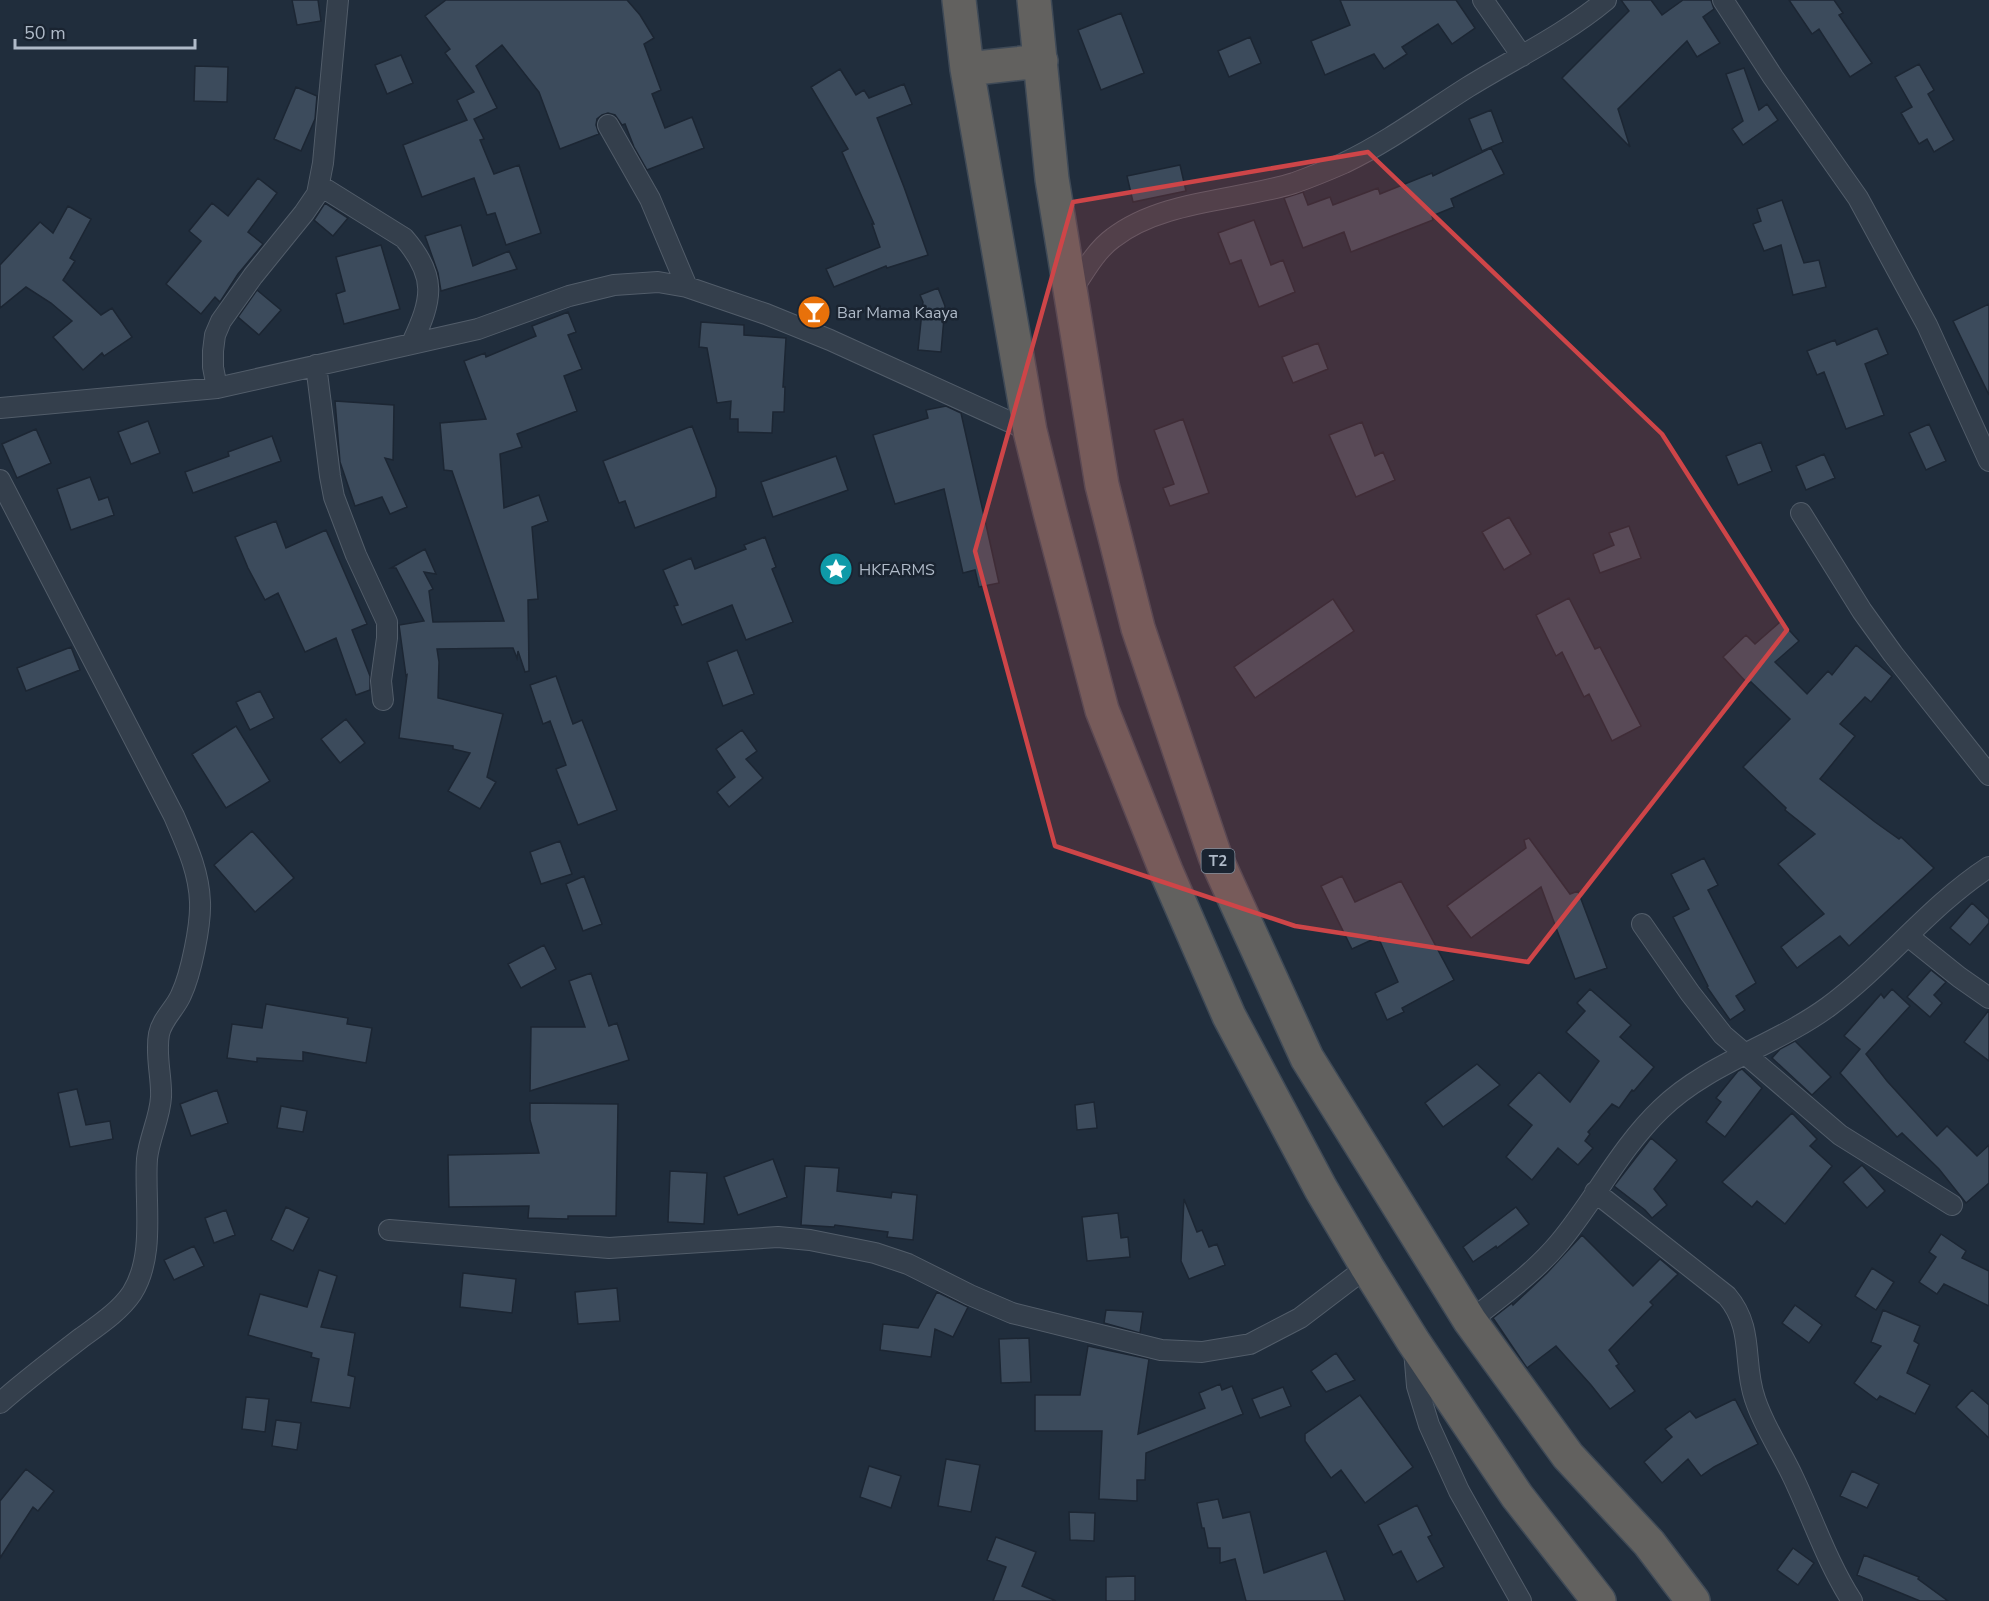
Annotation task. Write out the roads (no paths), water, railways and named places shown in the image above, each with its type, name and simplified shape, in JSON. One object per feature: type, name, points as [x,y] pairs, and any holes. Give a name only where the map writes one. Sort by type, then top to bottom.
[{"type":"highway","points":[[959,0],[967,69],[1030,430],[1102,710],[1166,871],[1229,1016],[1322,1189],[1367,1267],[1413,1341],[1517,1496],[1599,1601]]},
{"type":"highway","name":"T2","points":[[1034,0],[1052,178],[1102,484],[1138,628],[1215,856],[1307,1058],[1470,1320],[1568,1456],[1648,1543],[1693,1601]]},
{"type":"highway","points":[[967,69],[1041,61]]},
{"type":"street","points":[[217,388],[213,351],[215,335],[221,321],[272,250],[312,203],[319,185],[338,0]]},
{"type":"street","points":[[1483,0],[1522,56]]},
{"type":"street","points":[[1071,292],[1090,263],[1111,240],[1130,227],[1193,205],[1293,183],[1345,163],[1403,130],[1469,86],[1581,21],[1606,0]]},
{"type":"street","points":[[1723,0],[1773,77],[1858,198],[1928,325],[1989,461]]},
{"type":"street","points":[[608,125],[650,199],[687,287]]},
{"type":"street","points":[[319,185],[404,238],[415,250],[425,271],[430,293],[425,314],[412,343]]},
{"type":"street","points":[[0,408],[217,388],[478,329],[569,296],[614,285],[658,282],[687,287],[766,314],[830,340],[1030,430]]},
{"type":"street","points":[[316,365],[334,497],[349,538],[387,622],[381,681],[383,700]]},
{"type":"street","points":[[0,480],[174,816],[193,863],[200,902],[196,939],[183,989],[159,1033],[161,1099],[147,1160],[145,1260],[132,1293],[111,1315],[0,1403]]},
{"type":"street","points":[[1801,513],[1874,628],[1989,775]]},
{"type":"street","points":[[1470,1320],[1544,1260],[1638,1134],[1662,1108],[1692,1084],[1827,1008],[1932,913],[1989,867]]},
{"type":"street","points":[[1642,924],[1690,993],[1723,1035],[1840,1135],[1952,1205]]},
{"type":"street","points":[[1908,936],[1989,998]]},
{"type":"street","points":[[1595,1192],[1727,1296],[1736,1306],[1744,1325],[1752,1390],[1758,1408],[1852,1601]]},
{"type":"street","points":[[389,1230],[609,1248],[778,1237],[829,1243],[875,1253],[908,1264],[970,1295],[1012,1312],[1161,1350],[1192,1352],[1250,1344],[1300,1318],[1367,1267]]},
{"type":"street","points":[[1413,1341],[1417,1386],[1429,1425],[1459,1491],[1521,1601]]},
{"type":"place","name":"Bar Mama Kaaya","points":[[814,312]]},
{"type":"place","name":"HKFARMS","points":[[836,569]]}]
